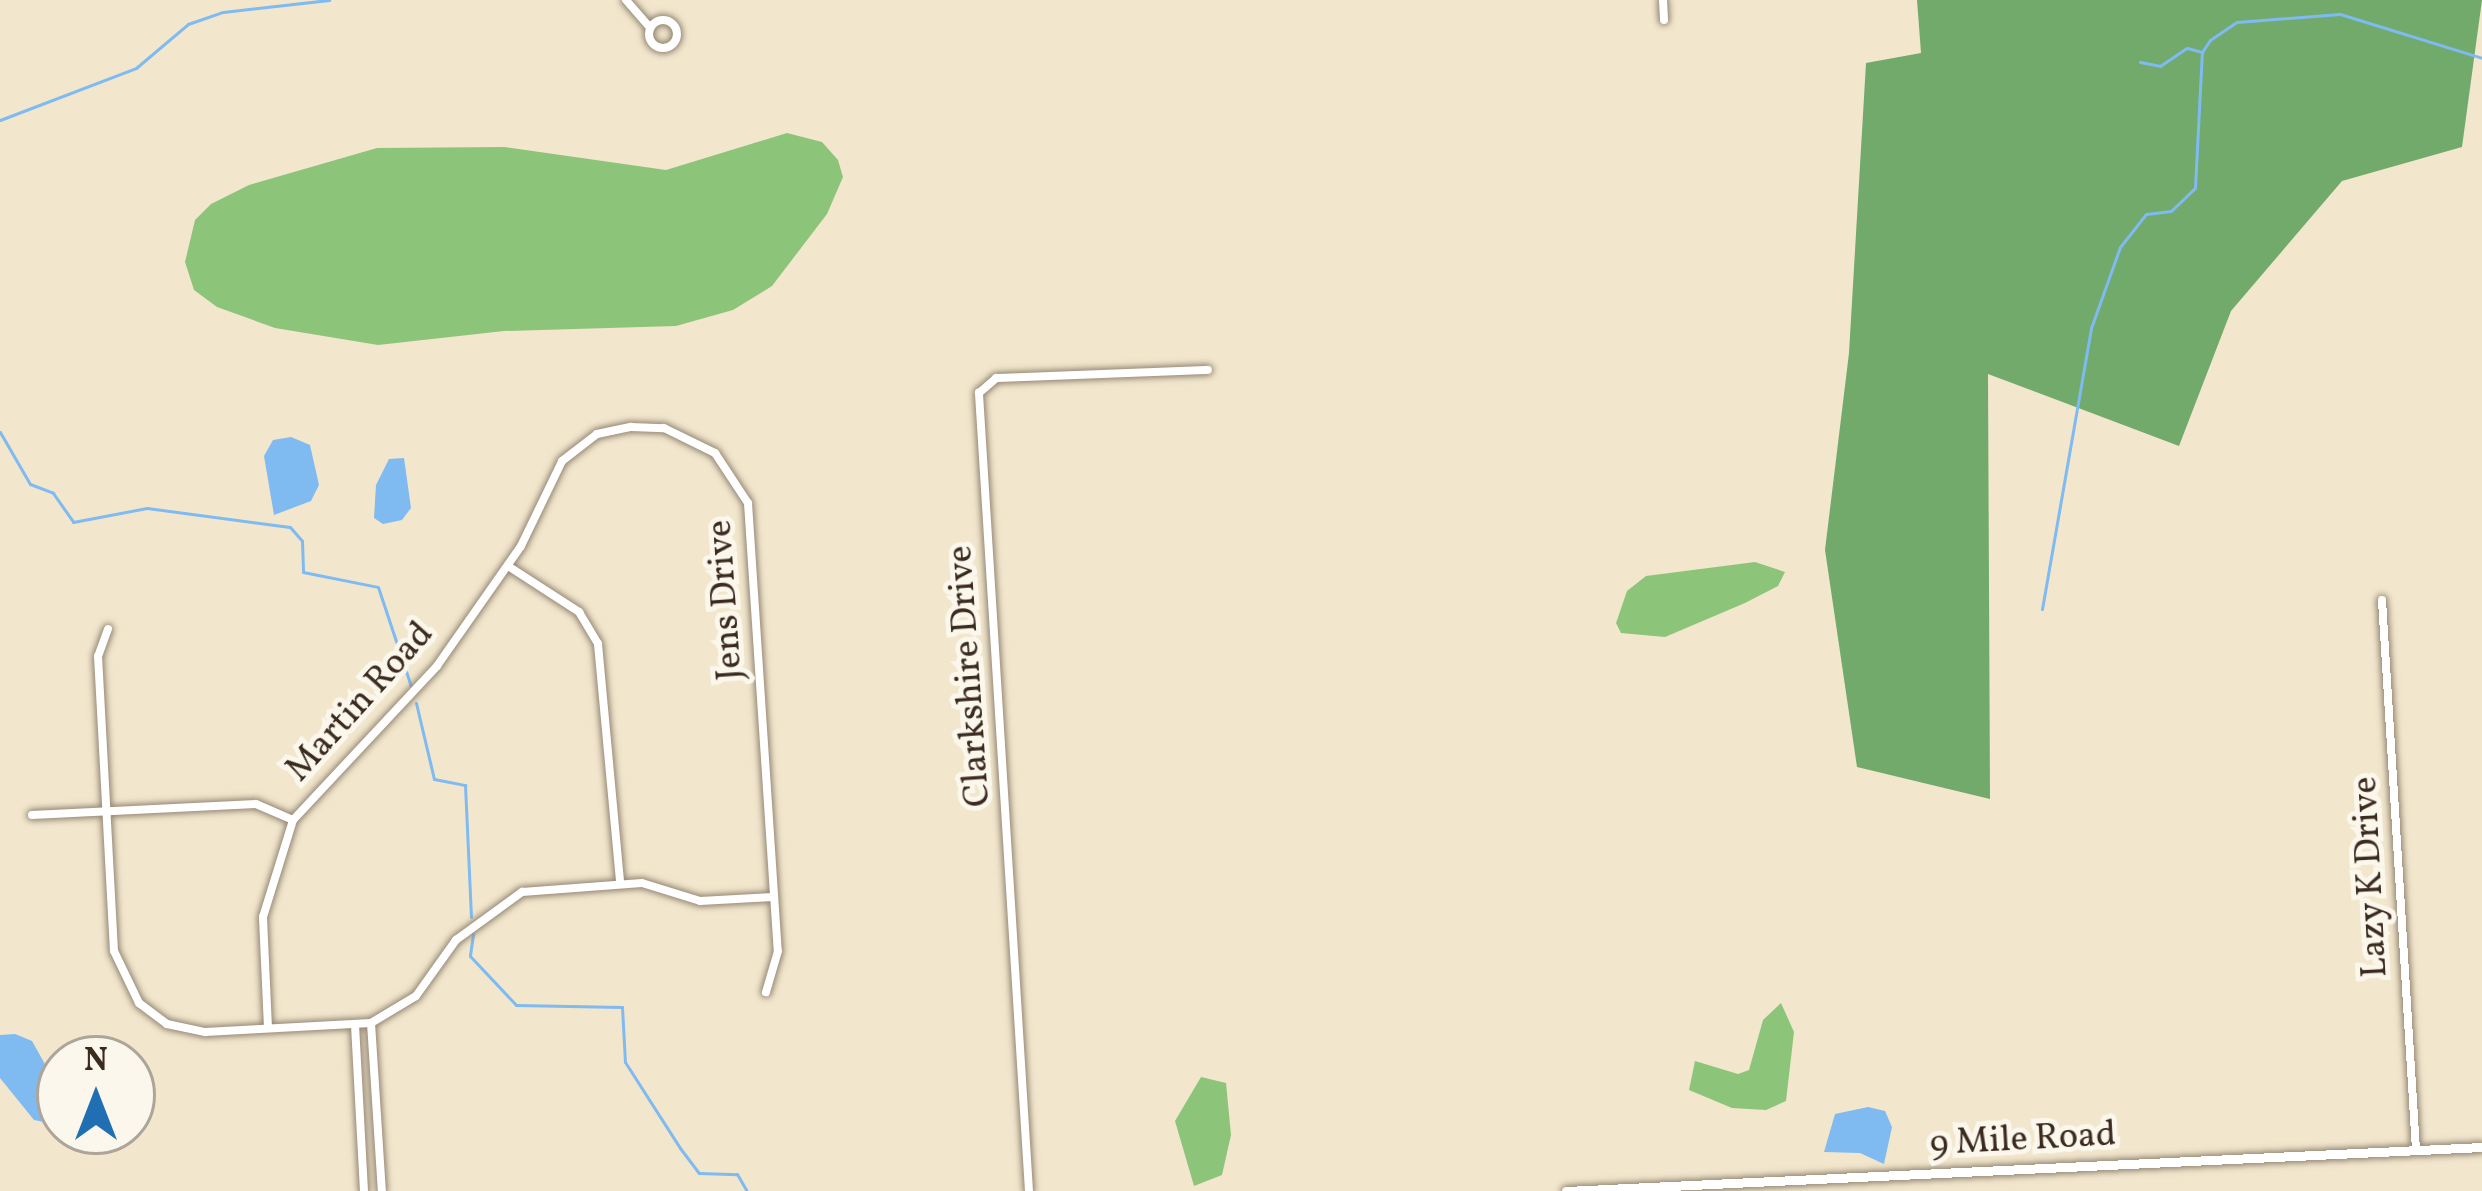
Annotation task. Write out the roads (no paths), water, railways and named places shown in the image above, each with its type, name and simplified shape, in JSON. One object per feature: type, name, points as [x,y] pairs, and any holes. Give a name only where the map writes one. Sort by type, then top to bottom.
[{"type":"street","points":[[626,0],[650,28]]},
{"type":"street","points":[[1663,0],[1664,20]]},
{"type":"street","name":"Clarkshire Drive","points":[[1029,1191],[980,393],[996,378],[1208,370]]},
{"type":"street","name":"Jens Drive","points":[[508,566],[562,461],[597,434],[664,428],[730,470],[750,524],[778,951],[766,992]]},
{"type":"street","points":[[508,566],[579,612],[598,644],[620,882]]},
{"type":"street","name":"Martin Road","points":[[268,1028],[263,916],[293,820],[436,666],[508,566]]},
{"type":"street","name":"Lazy K Drive","points":[[2382,600],[2416,1150]]},
{"type":"street","points":[[108,628],[98,656],[114,951],[139,1003],[167,1024],[205,1032],[371,1023],[416,996],[456,940],[506,900],[620,882],[700,901],[773,897]]},
{"type":"street","points":[[32,815],[256,804],[293,820]]},
{"type":"street","points":[[371,1023],[382,1191]]},
{"type":"street","points":[[356,1025],[364,1191]]},
{"type":"street","name":"9 Mile Road","points":[[1566,1191],[2482,1147]]},
{"type":"water","points":[[291,437],[310,445],[319,485],[311,501],[274,515],[264,456],[273,440]]},
{"type":"water","points":[[404,458],[411,508],[402,520],[383,524],[374,518],[376,485],[389,459]]},
{"type":"water","points":[[15,1034],[32,1041],[36,1048],[36,1120],[0,1078],[0,1035]]},
{"type":"water","points":[[1868,1107],[1885,1111],[1892,1127],[1884,1164],[1860,1153],[1824,1152],[1835,1114]]},
{"type":"waterway","points":[[0,120],[136,68],[188,24],[223,12],[329,0]]},
{"type":"waterway","points":[[2042,609],[2091,328],[2120,247],[2146,214],[2171,211],[2195,188],[2202,52],[2210,40],[2237,22],[2340,14],[2482,58]]},
{"type":"waterway","points":[[2140,62],[2160,66],[2187,48],[2202,52]]},
{"type":"waterway","points":[[0,432],[30,484],[53,493],[73,522],[147,508],[290,527],[302,541],[303,572],[378,587],[411,686]]},
{"type":"waterway","points":[[416,703],[434,779],[465,785],[471,917]]},
{"type":"waterway","points":[[473,934],[470,956],[516,1005],[622,1007],[625,1062],[680,1148],[699,1173],[737,1174],[747,1191]]}]
